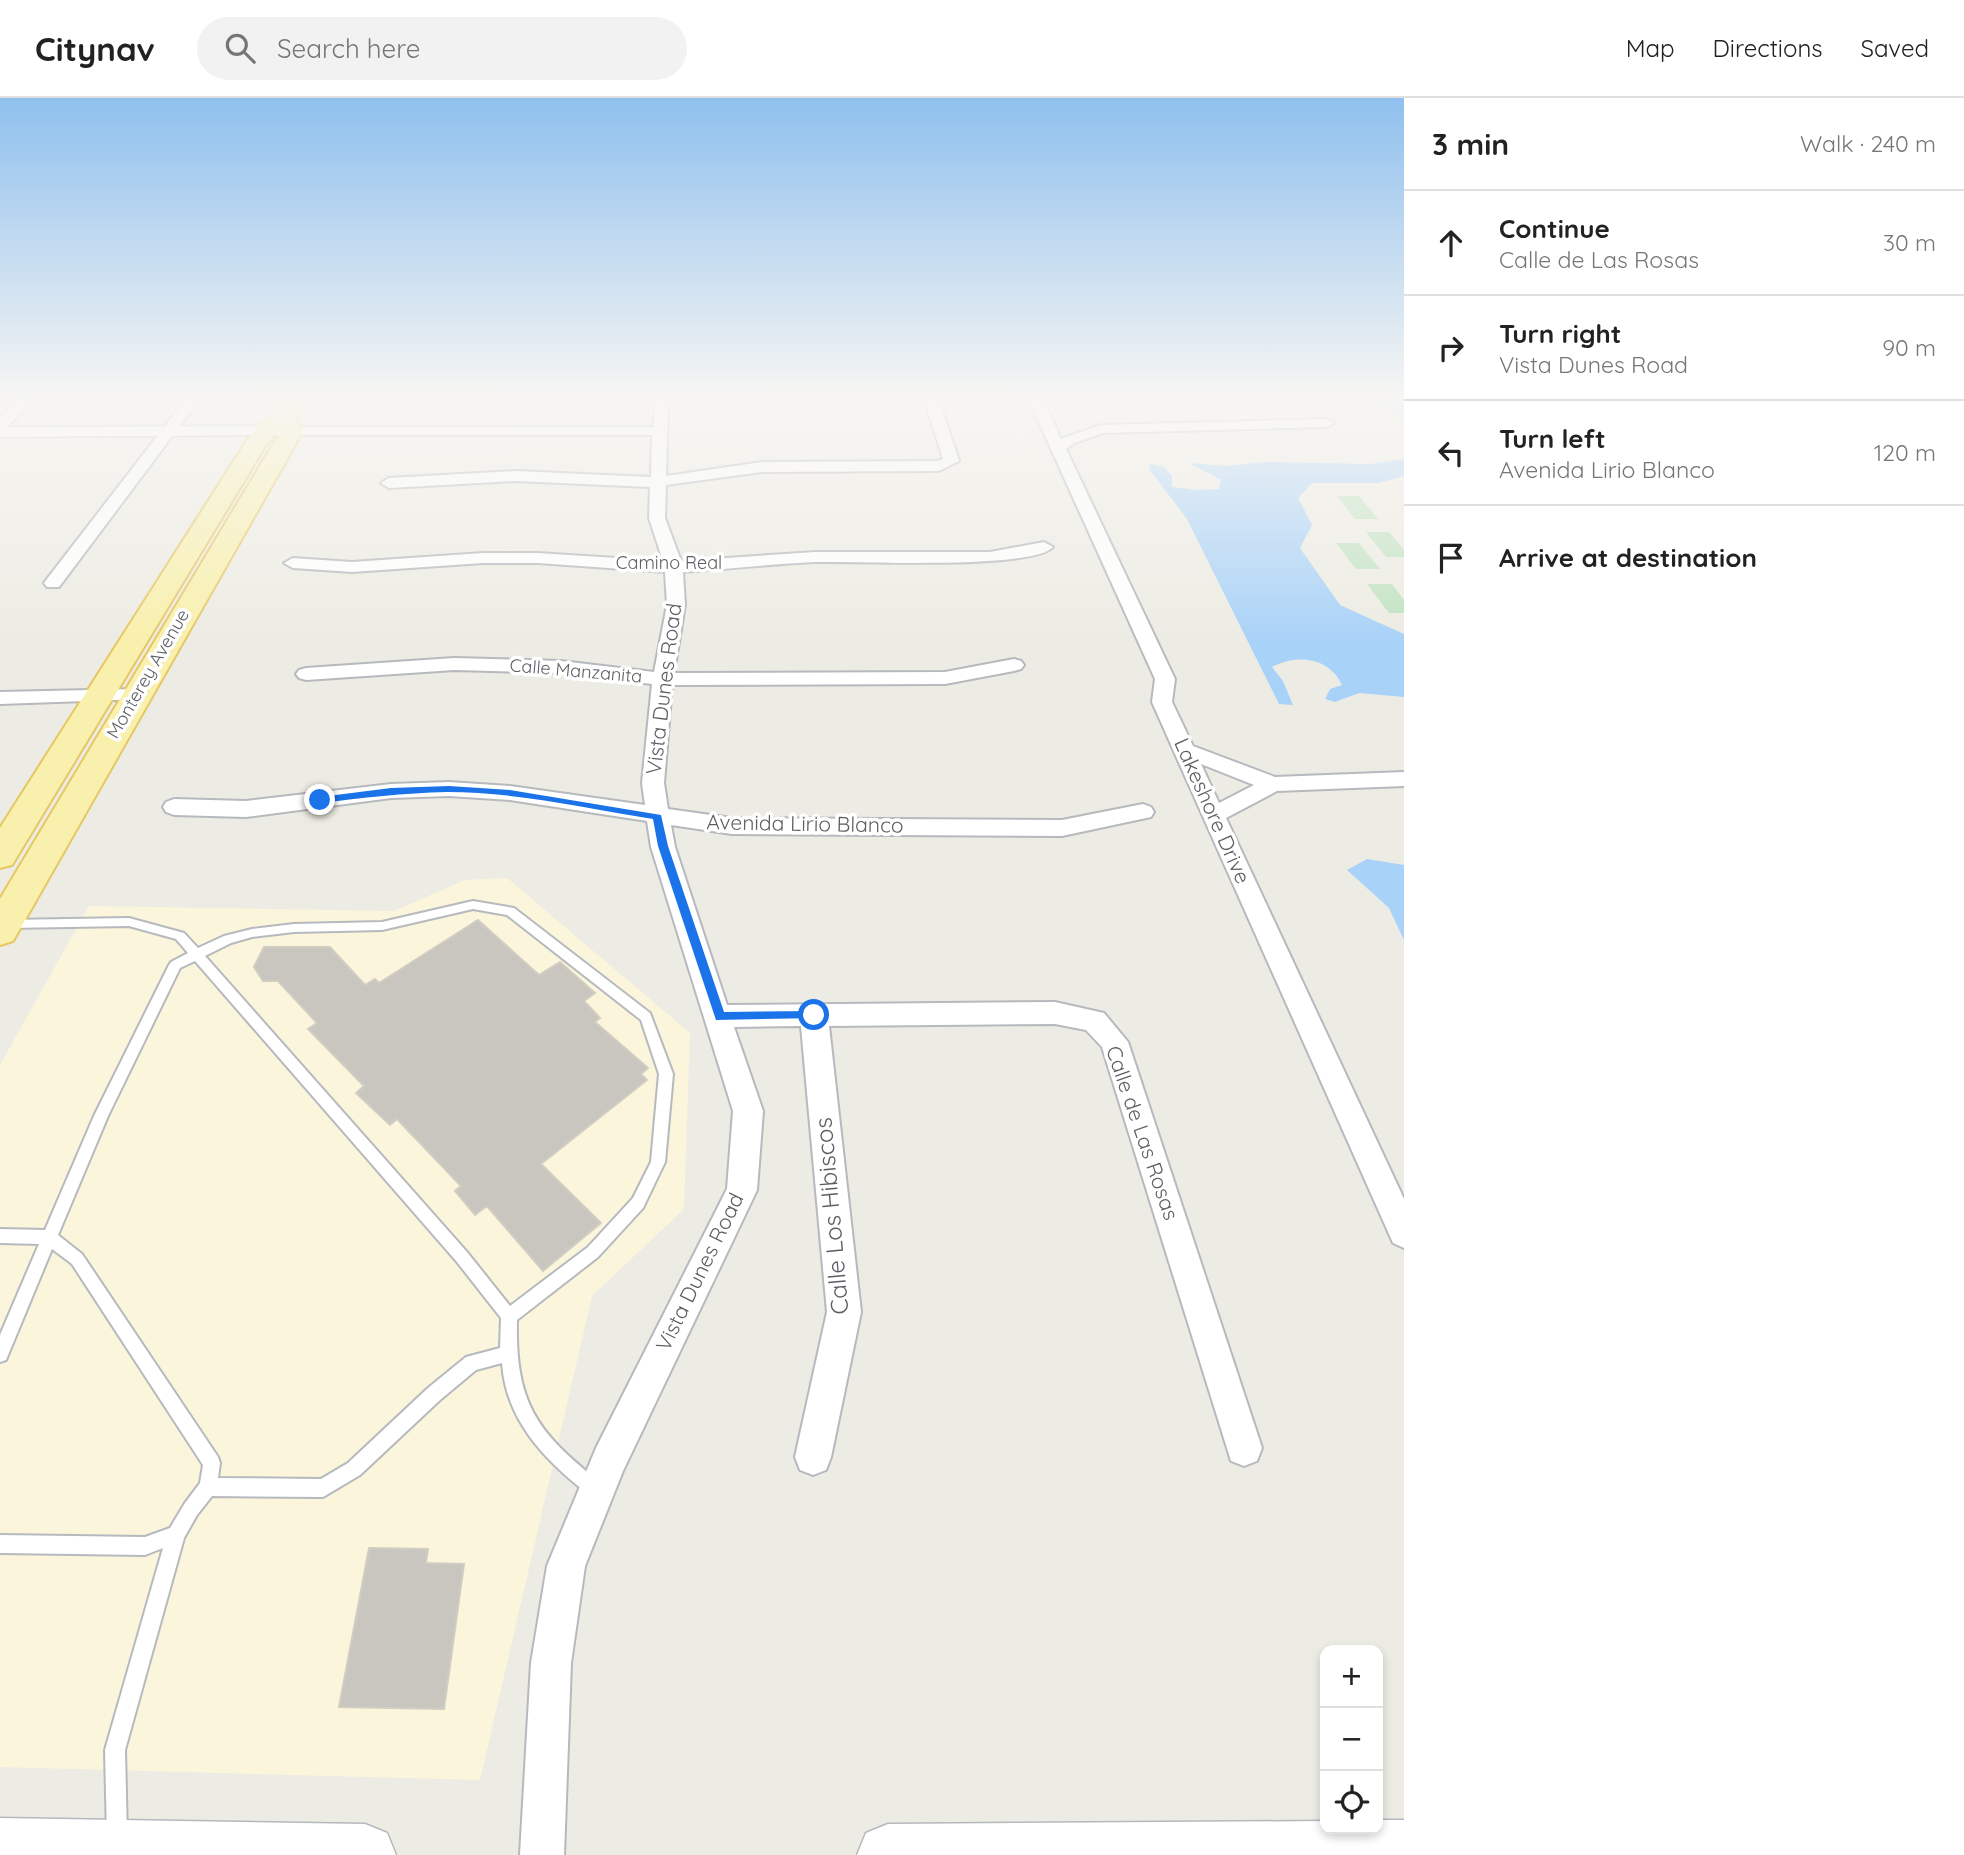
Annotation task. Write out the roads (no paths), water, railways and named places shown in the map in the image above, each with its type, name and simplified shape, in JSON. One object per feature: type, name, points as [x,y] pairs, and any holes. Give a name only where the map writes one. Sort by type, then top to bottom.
[{"type":"main road","name":"Monterey Avenue","points":[[0,856],[100,694],[247,477]]},
{"type":"main road","name":"Monterey Avenue","points":[[2,928],[136,695],[254,477]]},
{"type":"main road","points":[[0,1849],[365,1855]]},
{"type":"main road","points":[[888,1855],[1404,1851]]},
{"type":"street","points":[[53,583],[134,477]]},
{"type":"street","points":[[389,483],[498,477]]},
{"type":"street","points":[[539,477],[657,482],[692,477]]},
{"type":"street","name":"Vista Dunes Road","points":[[542,1855],[551,1663],[566,1566],[609,1461],[742,1190],[748,1111],[720,1016],[663,846],[657,817],[653,783],[654,746],[662,678],[676,605],[674,567],[657,518],[657,477]]},
{"type":"street","name":"Lakeshore Drive","points":[[1070,477],[1165,678],[1162,702],[1404,1233]]},
{"type":"street","name":"Camino Real","points":[[293,564],[352,567],[483,558],[538,558],[674,567],[815,557],[990,557],[1044,547]]},
{"type":"street","name":"Calle Manzanita","points":[[306,674],[454,664],[561,667],[662,678],[945,678],[1014,665]]},
{"type":"street","points":[[0,698],[136,695]]},
{"type":"street","points":[[1184,750],[1273,784],[1404,779]]},
{"type":"street","points":[[1214,815],[1273,784]]},
{"type":"street","name":"Avenida Lirio Blanco","points":[[174,807],[246,808],[391,791],[449,789],[510,793],[657,817],[732,826],[1062,828],[1143,812]]},
{"type":"street","name":"Calle de Las Rosas","points":[[720,1016],[1055,1013],[1094,1021],[1114,1042],[1244,1448]]},
{"type":"street","name":"Calle Los Hibiscos","points":[[813,1457],[844,1312],[814,1015]]},
{"type":"lane","points":[[0,1354],[101,1116],[175,965],[228,939],[252,933],[294,928],[382,926],[473,905],[510,911],[646,1017],[666,1074],[658,1162],[638,1203],[593,1252],[509,1317]]},
{"type":"lane","points":[[2,928],[129,922],[180,936],[462,1256],[509,1317],[506,1353],[514,1394],[531,1427],[559,1462],[597,1491]]},
{"type":"lane","points":[[0,1236],[50,1237],[77,1259],[212,1463],[208,1487],[176,1535],[115,1750],[117,1851]]},
{"type":"lane","points":[[208,1487],[323,1488],[354,1469],[434,1394],[472,1363],[506,1353]]},
{"type":"lane","points":[[0,1544],[145,1546],[176,1535]]},
{"type":"water","points":[[1155,477],[1172,477],[1172,487],[1197,490],[1219,489],[1221,480],[1215,477],[1400,477],[1378,483],[1312,483],[1298,498],[1312,525],[1300,548],[1340,605],[1404,634],[1404,697],[1359,693],[1335,702],[1325,699],[1330,689],[1342,685],[1337,676],[1321,664],[1302,659],[1272,667],[1283,681],[1293,705],[1279,704],[1187,519]]},
{"type":"water","points":[[1367,859],[1404,865],[1404,940],[1389,908],[1347,870]]}]
